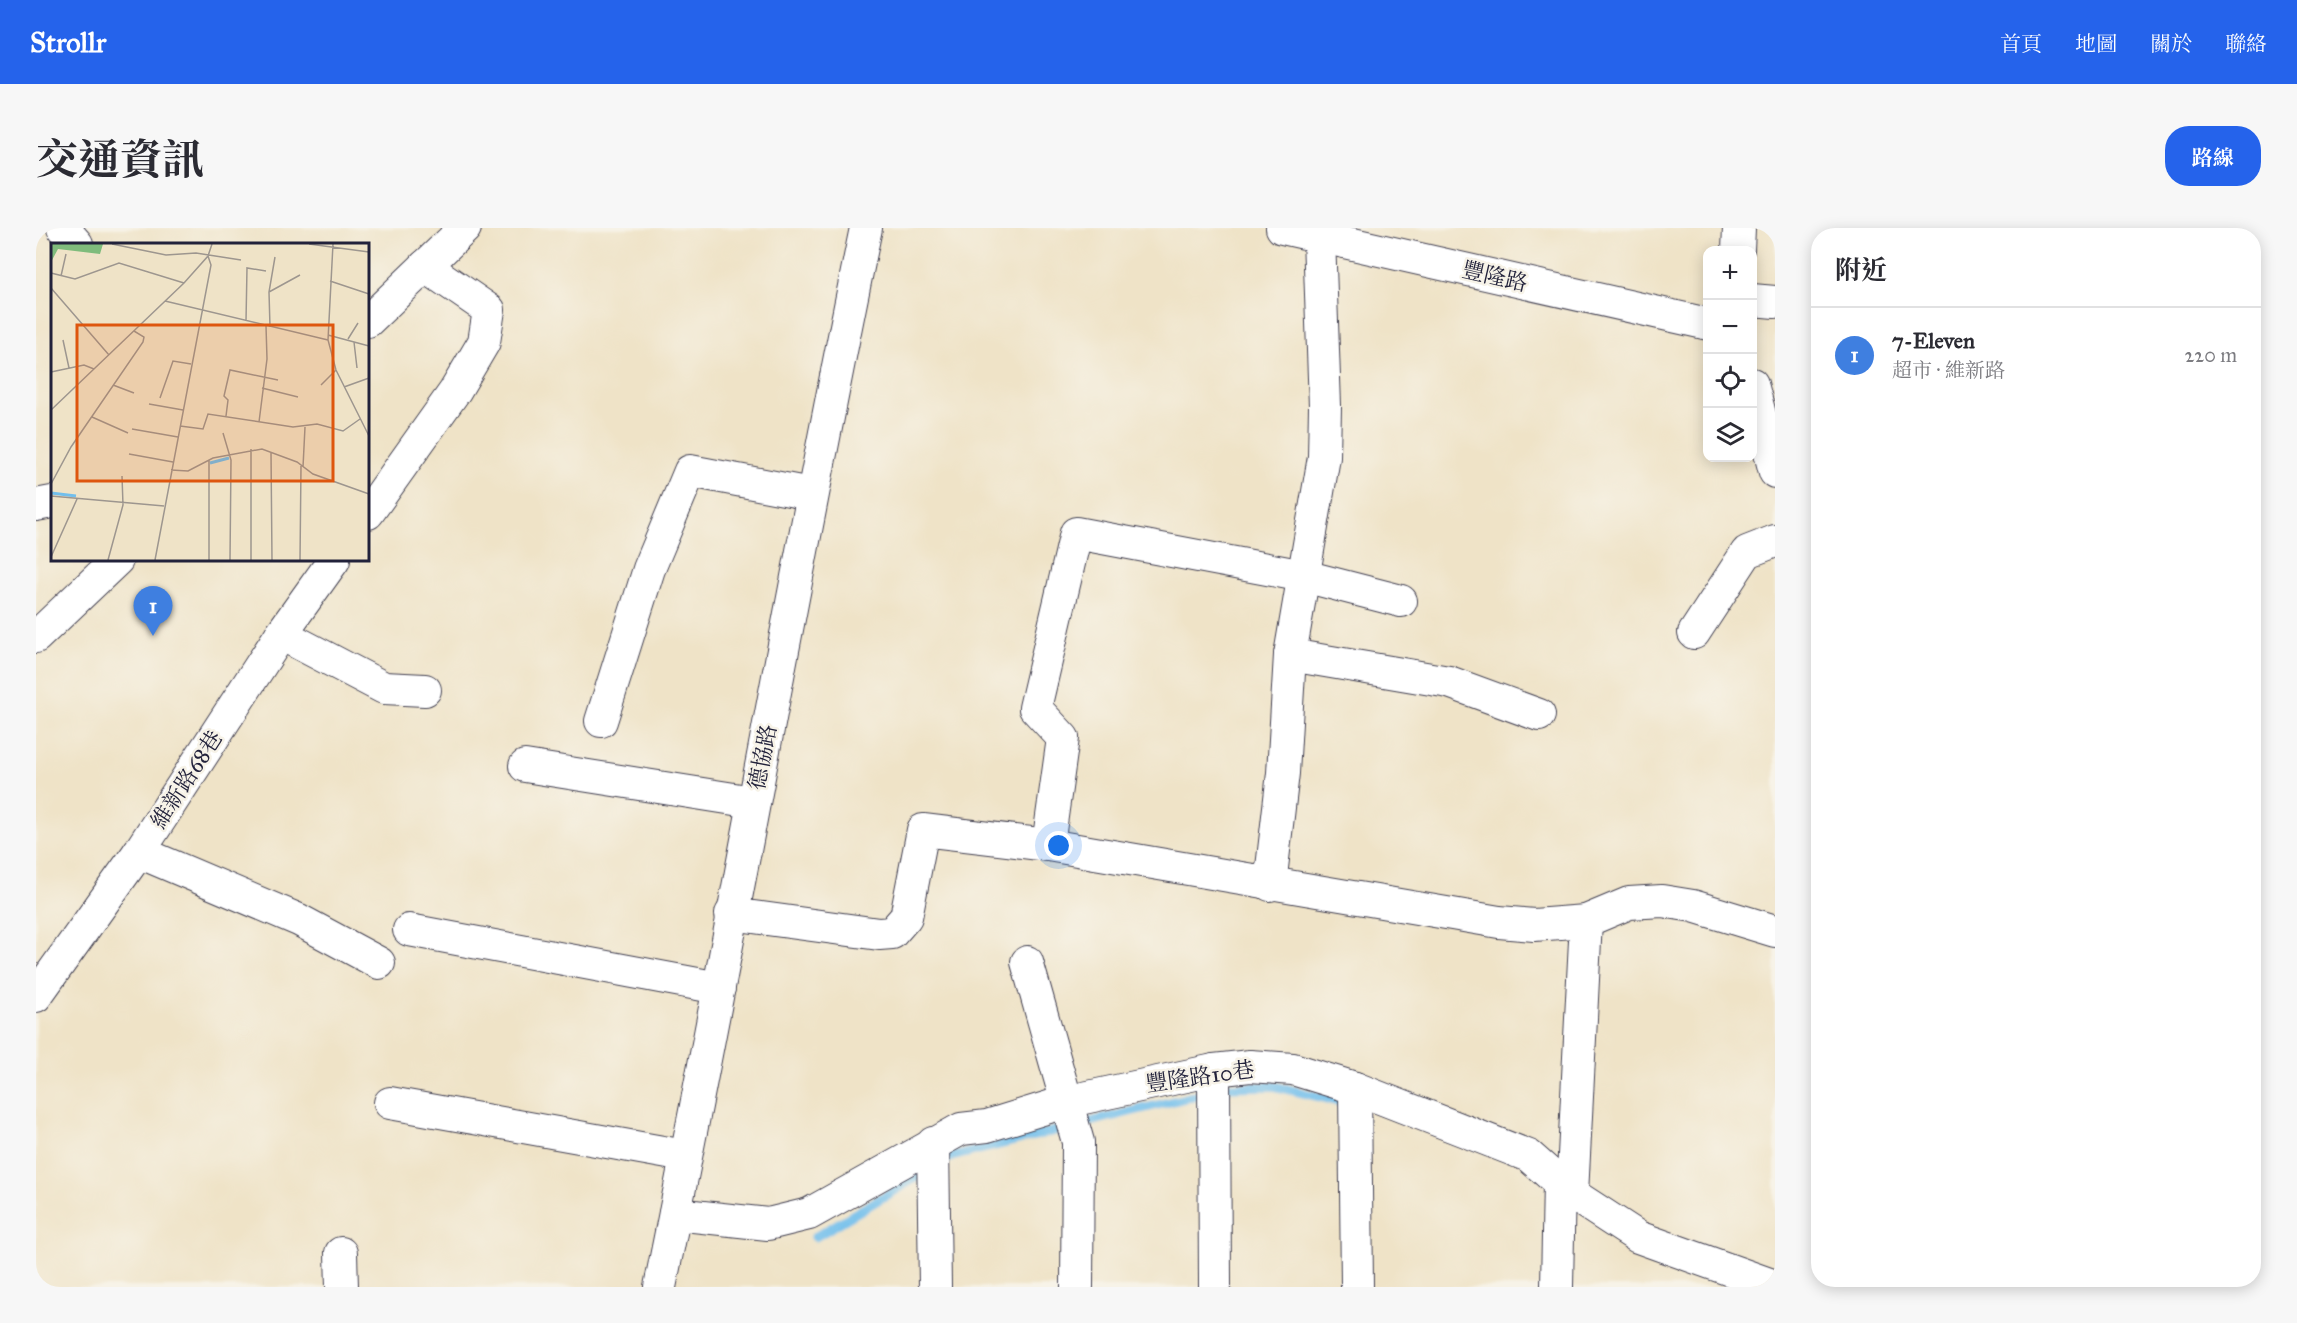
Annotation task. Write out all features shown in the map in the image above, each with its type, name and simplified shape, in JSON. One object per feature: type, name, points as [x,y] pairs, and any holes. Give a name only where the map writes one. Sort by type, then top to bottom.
[{"type":"street","points":[[63,228],[76,243]]},
{"type":"street","points":[[369,320],[465,228]]},
{"type":"street","name":"德協路","points":[[660,1287],[719,988],[811,494],[866,228]]},
{"type":"street","name":"豐隆路","points":[[1282,228],[1339,236],[1703,323]]},
{"type":"street","points":[[1738,246],[1739,228]]},
{"type":"street","points":[[1270,885],[1283,773],[1290,655],[1324,457],[1325,406],[1339,236]]},
{"type":"street","points":[[369,512],[455,391],[484,342],[489,310],[425,266]]},
{"type":"street","points":[[1757,300],[1775,302]]},
{"type":"street","points":[[1757,403],[1775,472]]},
{"type":"street","points":[[601,721],[648,569],[690,471],[811,494]]},
{"type":"street","points":[[36,505],[51,502]]},
{"type":"street","points":[[1048,845],[1063,738],[1035,708],[1076,533],[1304,576],[1401,600]]},
{"type":"street","points":[[1694,633],[1747,552],[1775,542]]},
{"type":"street","points":[[36,637],[116,561]]},
{"type":"street","name":"維新路68巷","points":[[36,996],[139,852],[281,633],[333,561]]},
{"type":"street","points":[[281,633],[384,688],[425,690]]},
{"type":"street","points":[[1290,655],[1449,682],[1539,715]]},
{"type":"street","points":[[525,766],[753,802]]},
{"type":"street","points":[[731,914],[879,934],[892,933],[906,917],[923,830],[1048,845],[1270,885],[1499,922],[1534,925],[1586,921],[1629,903],[1662,901],[1693,906],[1775,931]]},
{"type":"street","points":[[139,852],[299,920],[379,963]]},
{"type":"street","points":[[1557,1287],[1586,921]]},
{"type":"street","points":[[409,930],[719,988]]},
{"type":"street","points":[[1027,962],[1078,1142],[1077,1287]]},
{"type":"street","name":"豐隆路10巷","points":[[675,1214],[768,1224],[789,1220],[809,1214],[961,1129],[987,1126],[1065,1102],[1214,1070],[1250,1066],[1293,1069],[1355,1088],[1529,1156],[1565,1188],[1638,1237],[1775,1286]]},
{"type":"street","points":[[1214,1070],[1215,1287]]},
{"type":"street","points":[[1355,1088],[1357,1287]]},
{"type":"street","points":[[390,1103],[685,1156]]},
{"type":"street","points":[[933,1143],[935,1287]]},
{"type":"street","points":[[341,1253],[342,1287]]},
{"type":"waterway","points":[[939,1164],[951,1157],[1229,1087],[1274,1086],[1350,1104]]},
{"type":"waterway","points":[[815,1237],[927,1171]]},
{"type":"place","name":"7-Eleven","points":[[153,636]]}]
